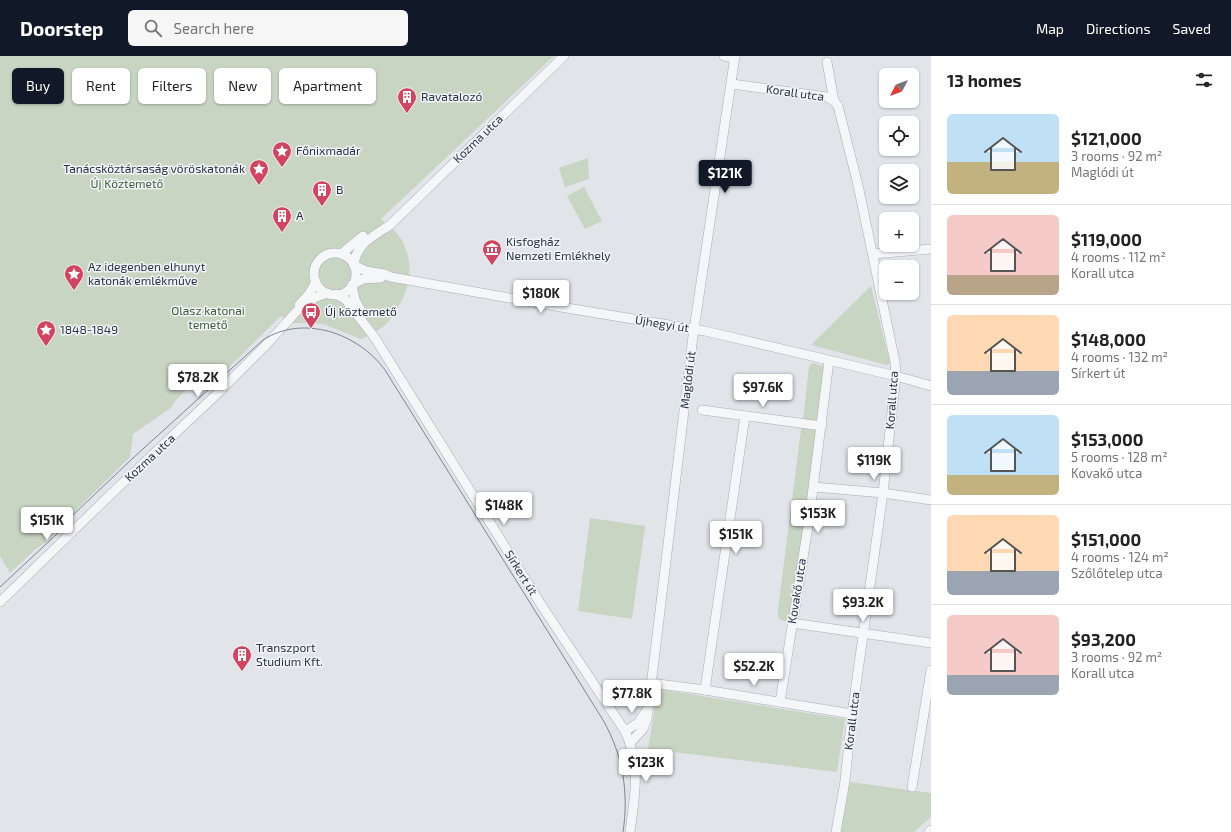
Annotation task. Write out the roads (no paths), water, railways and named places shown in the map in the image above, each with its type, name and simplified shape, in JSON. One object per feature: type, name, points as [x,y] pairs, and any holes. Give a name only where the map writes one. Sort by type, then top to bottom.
[{"type":"street","name":"Kozma utca","points":[[0,602],[219,392],[265,346],[297,311],[316,297],[345,292],[352,285],[356,273],[354,265],[357,252],[362,244],[390,225],[564,56]]},
{"type":"street","points":[[724,56],[735,57]]},
{"type":"street","name":"Maglódi út","points":[[630,743],[646,724],[694,329],[735,57]]},
{"type":"street","points":[[827,62],[834,101]]},
{"type":"street","name":"Korall utca","points":[[732,84],[827,98],[834,101],[838,106],[873,254],[895,362],[896,376],[883,493],[852,714],[845,781],[836,832]]},
{"type":"street","name":"Kozma utca","points":[[297,311],[300,304],[316,282],[315,268],[320,259],[330,253],[341,254],[370,231],[393,222]]},
{"type":"street","points":[[873,254],[931,249]]},
{"type":"street","points":[[341,254],[347,256],[354,265]]},
{"type":"street","name":"Újhegyi út","points":[[354,265],[366,271],[384,274],[391,277],[694,329],[896,376],[931,386]]},
{"type":"street","name":"Újhegyi út","points":[[352,285],[363,279],[391,277]]},
{"type":"street","points":[[316,282],[319,287],[332,294]]},
{"type":"street","name":"Sírkert út","points":[[352,285],[355,300],[370,331],[540,603],[625,731]]},
{"type":"street","name":"Sírkert út","points":[[332,294],[346,300],[370,331]]},
{"type":"street","name":"Kovakő utca","points":[[780,702],[814,487],[829,361]]},
{"type":"street","points":[[702,410],[822,426]]},
{"type":"street","points":[[705,690],[745,416]]},
{"type":"street","points":[[814,487],[883,493],[931,500]]},
{"type":"street","points":[[792,623],[931,643]]},
{"type":"street","points":[[912,787],[931,670]]},
{"type":"street","points":[[651,683],[705,690],[852,714]]},
{"type":"street","name":"Maglódi út","points":[[625,731],[642,719],[648,706]]},
{"type":"street","points":[[625,731],[634,757],[636,776],[630,832]]},
{"type":"tram line","points":[[0,587],[58,533],[72,516],[133,458],[263,340],[279,332],[312,328],[329,331],[345,337],[374,357],[385,370],[603,720],[610,733],[623,774],[625,789],[625,817],[623,832]]},
{"type":"place","name":"Ravatalozó","points":[[407,114]]},
{"type":"place","name":"Főnixmadár","points":[[282,168]]},
{"type":"place","name":"Tanácsköztársaság vöröskatonák","points":[[259,186]]},
{"type":"place","name":"B","points":[[322,207]]},
{"type":"place","name":"A","points":[[282,233]]},
{"type":"place","name":"Kisfogház Nemzeti Emlékhely","points":[[492,266]]},
{"type":"place","name":"Az idegenben elhunyt katonák emlékműve","points":[[74,291]]},
{"type":"place","name":"Új köztemető","points":[[311,329]]},
{"type":"place","name":"1848-1849","points":[[46,347]]},
{"type":"place","name":"Transzport Studium Kft.","points":[[242,672]]},
{"type":"park label","name":"Új Köztemető","points":[[127,184]]},
{"type":"park label","name":"Olasz katonai temető","points":[[208,318]]}]
